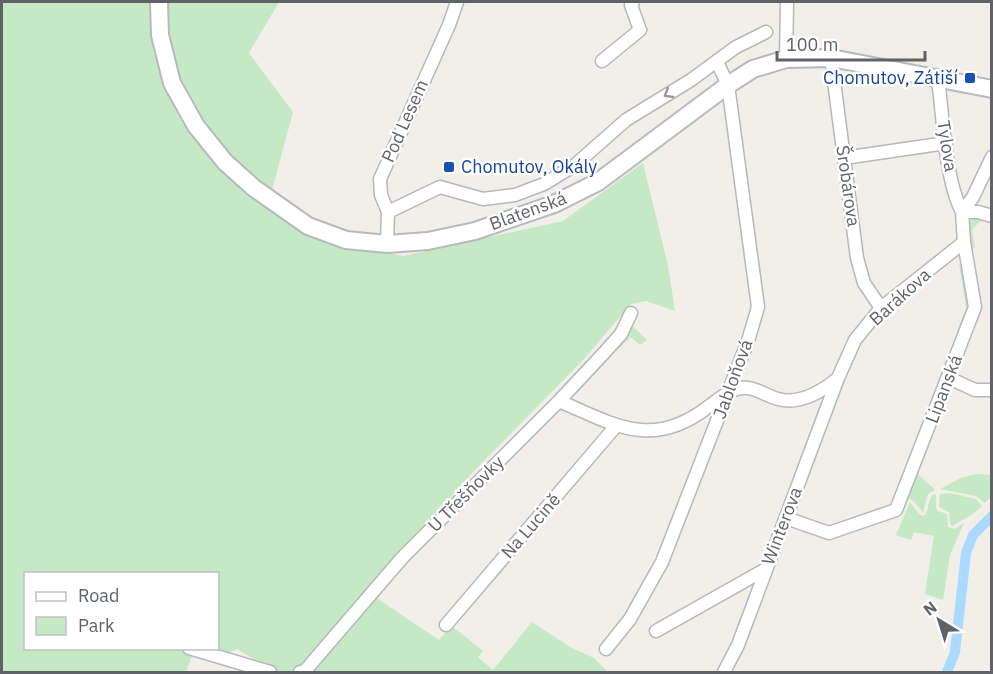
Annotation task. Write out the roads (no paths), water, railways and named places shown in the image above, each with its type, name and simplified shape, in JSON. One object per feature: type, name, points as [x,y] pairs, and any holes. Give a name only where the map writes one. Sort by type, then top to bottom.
[{"type":"street","name":"Blatenská","points":[[159,2],[160,35],[172,83],[196,126],[225,162],[254,188],[308,226],[346,240],[387,244],[428,241],[475,231],[554,204],[598,182],[753,69],[786,59],[831,58],[992,89]]},
{"type":"street","name":"Pod Lesem","points":[[387,244],[388,212],[381,195],[380,179],[449,25],[457,2]]},
{"type":"street","points":[[602,61],[640,30],[631,5],[633,2]]},
{"type":"street","points":[[786,59],[787,2]]},
{"type":"street","points":[[388,212],[441,187],[483,199],[515,195],[544,184],[575,165],[626,120],[717,62],[736,47],[766,32]]},
{"type":"street","name":"Šrobárova","points":[[831,58],[858,258],[864,283],[881,309]]},
{"type":"street","name":"Jabloňová","points":[[606,649],[630,619],[662,562],[728,392],[758,307],[728,85],[717,62]]},
{"type":"street","name":"Tylova","points":[[938,79],[956,200],[962,212]]},
{"type":"street","points":[[844,158],[946,143]]},
{"type":"street","points":[[962,212],[973,197],[992,157]]},
{"type":"street","points":[[962,212],[978,212],[992,216]]},
{"type":"street","name":"Lipanská","points":[[786,518],[829,533],[896,510],[975,307],[964,242],[962,212]]},
{"type":"street","name":"Barákova","points":[[838,378],[855,340],[881,309],[964,242]]},
{"type":"street","name":"U Třešňovky","points":[[300,672],[304,672],[339,633],[402,558],[559,401],[621,334],[631,313]]},
{"type":"street","points":[[559,401],[629,430],[669,429],[698,415],[728,392],[748,388],[780,400],[799,399],[818,394],[838,378]]},
{"type":"street","name":"Winterova","points":[[724,672],[738,645],[838,378]]},
{"type":"street","points":[[949,378],[975,390],[992,390]]},
{"type":"street","name":"Na Lucině","points":[[446,625],[616,426]]},
{"type":"street","points":[[656,631],[766,569]]},
{"type":"street","points":[[196,650],[270,672]]},
{"type":"waterway","points":[[947,672],[955,652],[966,553],[973,535],[992,516]]},
{"type":"place","name":"Chomutov, Zátiší","points":[[970,78]]},
{"type":"place","name":"Chomutov, Okály","points":[[449,167]]}]
